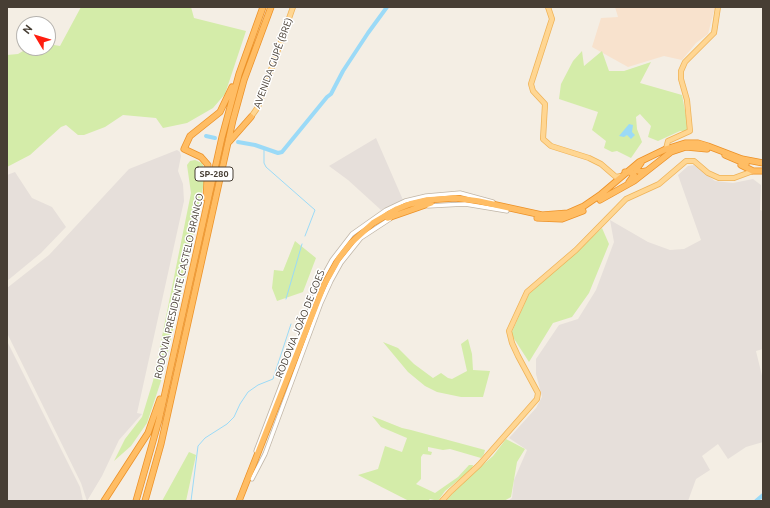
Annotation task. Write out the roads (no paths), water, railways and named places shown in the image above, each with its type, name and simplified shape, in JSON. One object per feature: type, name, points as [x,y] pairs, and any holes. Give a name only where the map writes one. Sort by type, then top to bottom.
[{"type":"highway","name":"RODOVIA PRESIDENTE CASTELO BRANCO","points":[[136,501],[153,446],[166,382],[192,275],[204,214],[239,74],[263,7]]},
{"type":"highway","name":"RODOVIA PRESIDENTE CASTELO BRANCO","points":[[144,501],[162,436],[227,146],[244,80],[271,7]]},
{"type":"highway","points":[[204,214],[208,165],[204,159],[184,149],[188,139],[220,112],[239,74]]},
{"type":"highway","points":[[227,146],[235,134],[251,117]]},
{"type":"highway","name":"RODOVIA JOÃO DE GOES","points":[[239,501],[324,285],[339,258],[351,243],[363,231],[383,217],[397,209],[417,202],[463,198],[542,215],[568,213],[584,206],[608,189],[634,165],[666,149],[685,143],[698,143],[717,148],[742,159],[763,164]]},
{"type":"highway","name":"RODOVIA JOÃO DE GOES","points":[[244,501],[320,300],[336,266],[358,239],[383,220],[425,204],[464,201],[544,219],[562,219],[584,210],[634,181],[665,155],[686,147],[713,150],[734,160],[763,167]]},
{"type":"highway","points":[[647,158],[636,169],[639,172],[648,170]]},
{"type":"highway","points":[[734,160],[753,171],[763,171]]},
{"type":"highway","points":[[623,174],[630,172],[634,175],[627,184]]},
{"type":"highway","points":[[104,501],[148,433],[166,382]]},
{"type":"main road","name":"AVENIDA GUPÊ (BRE)","points":[[251,117],[258,107],[293,7]]},
{"type":"main road","points":[[548,7],[552,18],[531,84],[533,91],[545,104],[543,139],[550,146],[594,160],[616,177],[623,174]]},
{"type":"main road","points":[[666,149],[668,141],[690,131],[687,100],[680,75],[682,67],[714,33],[718,7]]},
{"type":"main road","points":[[442,501],[479,465],[537,399],[538,393],[512,343],[509,331],[527,292],[593,234],[626,200],[659,184],[686,161],[694,160],[714,177],[734,178],[753,171]]},
{"type":"main road","points":[[740,164],[744,169],[741,175]]},
{"type":"main road","points":[[608,171],[612,180],[608,189]]},
{"type":"water","points":[[629,124],[633,125],[632,132],[635,135],[631,139],[627,135],[624,137],[619,136]]},
{"type":"waterway","points":[[238,142],[255,145],[278,153],[282,152],[331,94],[343,71],[387,7]]},
{"type":"waterway","points":[[206,136],[215,138]]},
{"type":"waterway","points":[[264,149],[264,163],[266,167],[315,210],[305,236]]},
{"type":"waterway","points":[[286,299],[302,244]]},
{"type":"waterway","points":[[191,501],[198,446],[205,438],[227,424],[234,417],[248,392],[258,385],[273,379],[291,324]]},
{"type":"waterway","points":[[756,501],[763,495]]}]
